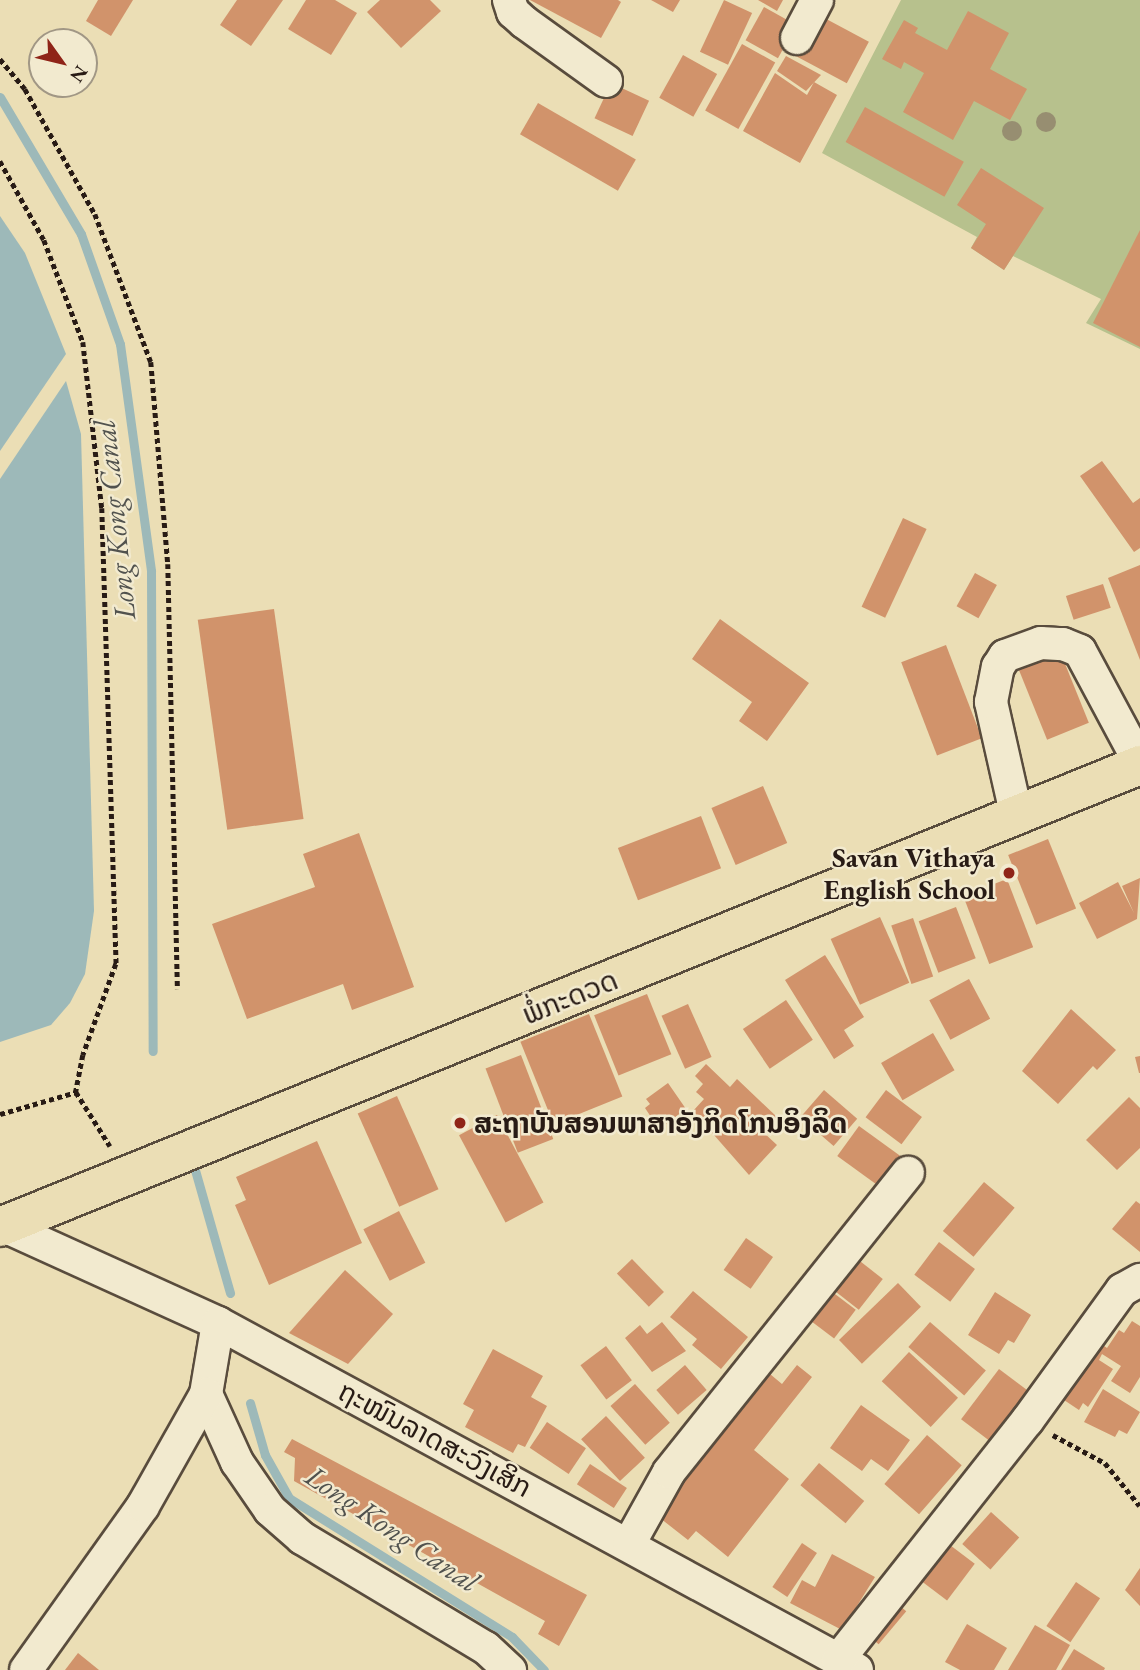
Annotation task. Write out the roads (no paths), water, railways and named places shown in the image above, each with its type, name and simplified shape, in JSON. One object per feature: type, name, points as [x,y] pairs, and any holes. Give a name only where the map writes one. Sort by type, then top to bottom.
[{"type":"main road","name":"ພໍ່ກະດວດ","points":[[2,1226],[1016,814],[1134,770]]},
{"type":"street","points":[[509,0],[513,12],[523,22],[606,81]]},
{"type":"street","points":[[797,38],[817,0]]},
{"type":"street","points":[[1016,814],[991,702],[998,667],[1006,656],[1041,643],[1063,644],[1080,651],[1134,770]]},
{"type":"street","points":[[629,1544],[669,1472],[908,1173]]},
{"type":"street","name":"ຖະໜົນລາດສະວົງເສິກ","points":[[2,1226],[218,1322],[848,1665]]},
{"type":"street","points":[[848,1665],[1122,1290],[1140,1280]]},
{"type":"street","points":[[26,1670],[143,1506],[206,1394],[218,1322]]},
{"type":"street","points":[[206,1394],[237,1462],[270,1510],[302,1538],[486,1648],[510,1670]]},
{"type":"water","points":[[0,216],[25,253],[66,354],[0,451]]},
{"type":"water","points":[[66,381],[81,434],[94,911],[85,974],[70,1003],[51,1025],[0,1042],[0,479]]},
{"type":"waterway","name":"Long Kong Canal","points":[[0,97],[81,234],[120,344],[151,571],[153,1051]]},
{"type":"waterway","name":"Long Kong Canal","points":[[195,1170],[230,1293]]},
{"type":"waterway","name":"Long Kong Canal","points":[[250,1403],[265,1455],[289,1498],[512,1637],[544,1670]]},
{"type":"place","name":"Savan Vithaya English School","points":[[1009,873]]},
{"type":"place","name":"ສະຖາບັນສອນພາສາອັງກິດໂກນອິງລິດ","points":[[460,1123]]}]
